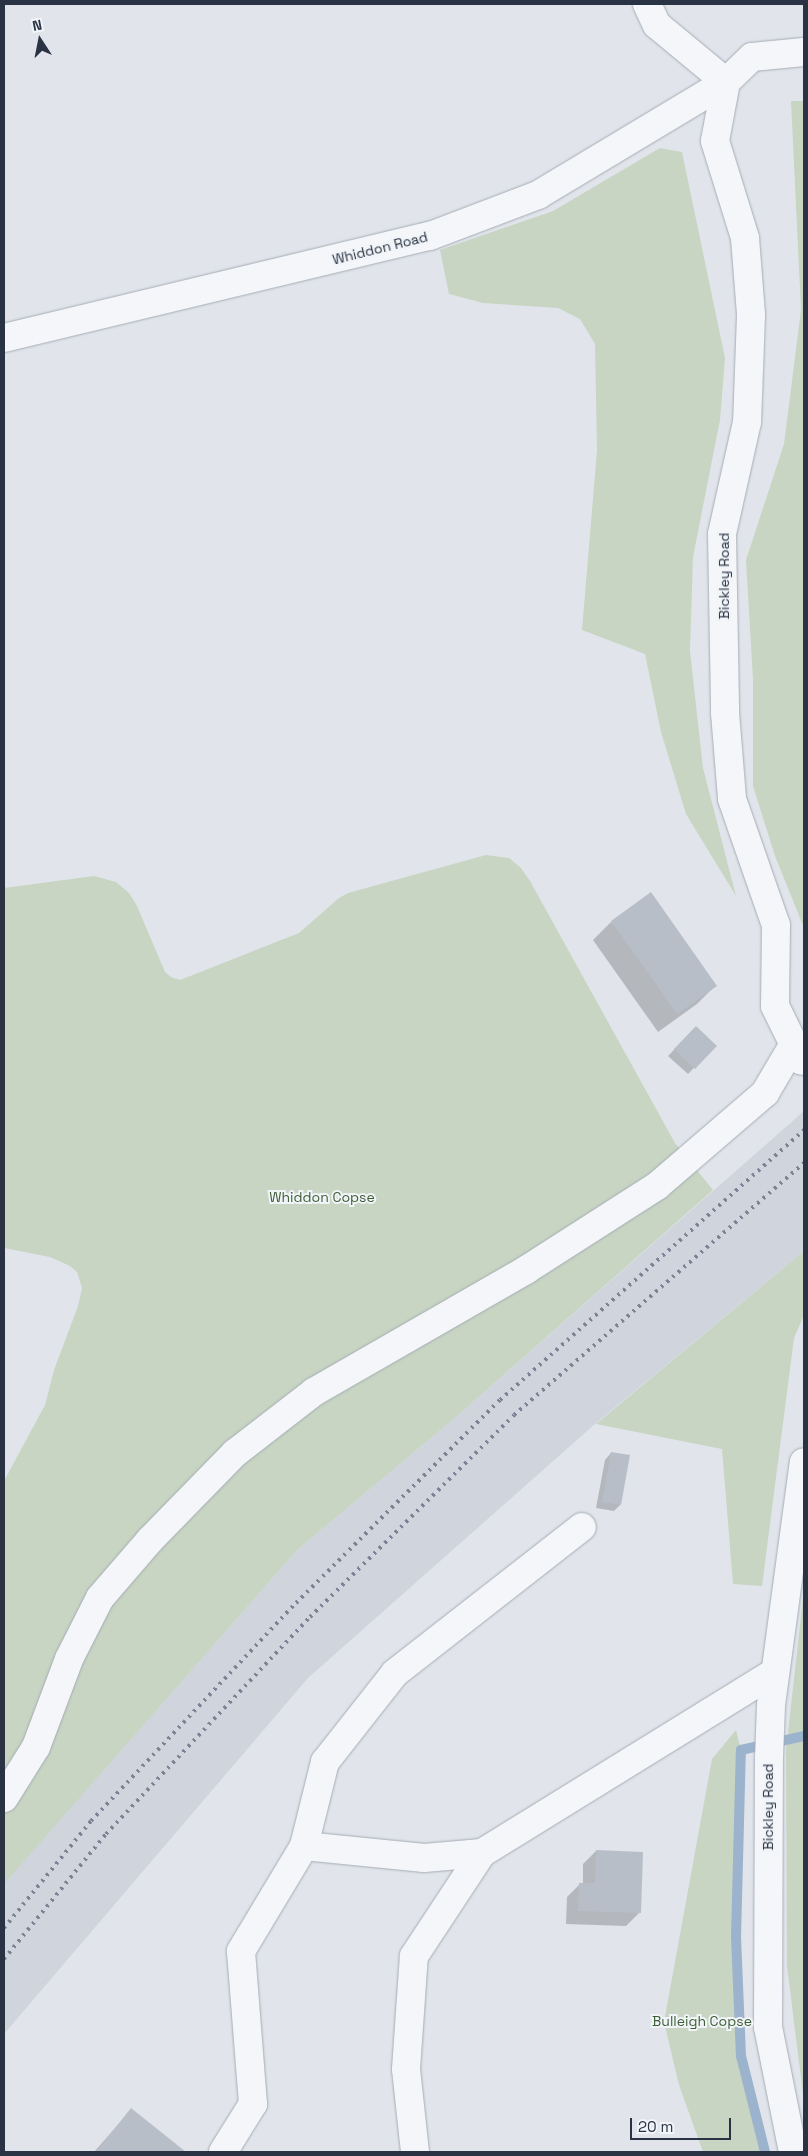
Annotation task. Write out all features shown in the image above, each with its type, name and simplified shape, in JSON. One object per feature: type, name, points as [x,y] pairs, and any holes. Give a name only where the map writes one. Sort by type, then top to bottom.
[{"type":"street","points":[[647,4],[657,25],[726,82]]},
{"type":"street","name":"Whiddon Road","points":[[4,338],[430,236],[538,195],[726,82],[752,57],[804,52]]},
{"type":"street","name":"Bickley Road","points":[[726,82],[715,141],[745,238],[751,315],[747,422],[722,534],[725,713],[732,799],[776,926],[776,1006],[799,1054]]},
{"type":"street","points":[[4,1798],[36,1747],[69,1659],[100,1598],[150,1540],[235,1453],[314,1392],[526,1270],[657,1186],[765,1093],[799,1054]]},
{"type":"street","name":"Bickley Road","points":[[793,2152],[768,2027],[769,1758],[771,1705],[804,1462]]},
{"type":"street","points":[[223,2152],[254,2104],[241,1951],[304,1846],[325,1762],[395,1673],[582,1527]]},
{"type":"street","points":[[415,2152],[406,2069],[414,1956],[482,1853],[775,1672]]},
{"type":"street","points":[[304,1846],[424,1858],[482,1853]]},
{"type":"shaded area","points":[[804,1111],[804,1251],[595,1424],[308,1678],[4,2034],[4,1884],[8,1879],[297,1550],[457,1416]]},
{"type":"green space","points":[[791,101],[804,101],[804,928],[775,856],[753,786],[753,680],[746,560],[784,444],[801,310]]},
{"type":"green space","points":[[660,148],[682,152],[725,358],[720,420],[693,557],[690,651],[703,768],[736,896],[686,814],[661,732],[645,654],[582,630],[597,450],[595,344],[580,319],[558,308],[483,303],[449,294],[440,250],[553,211]]},
{"type":"green space","name":"Whiddon Copse","points":[[486,855],[509,858],[521,868],[530,881],[675,1143],[713,1190],[457,1416],[297,1550],[4,1884],[4,1481],[45,1405],[54,1370],[78,1306],[82,1288],[77,1272],[70,1266],[50,1257],[4,1248],[4,888],[94,876],[116,882],[129,893],[137,906],[165,972],[171,977],[180,980],[299,933],[339,898],[348,893]]},
{"type":"green space","points":[[804,1251],[804,1315],[794,1338],[762,1586],[733,1584],[722,1449],[596,1424]]},
{"type":"green space","points":[[804,1589],[804,2102],[787,1966],[786,1750]]},
{"type":"green space","name":"Bulleigh Copse","points":[[736,1730],[741,1750],[736,1937],[741,2056],[765,2152],[703,2152],[679,2085],[664,2022],[712,1759]]},
{"type":"building","points":[[651,892],[717,986],[677,1014],[611,921]]},
{"type":"building","points":[[696,1026],[717,1046],[695,1069],[674,1049]]},
{"type":"building","points":[[611,1452],[630,1455],[621,1505],[602,1502]]},
{"type":"building","points":[[596,1850],[643,1852],[641,1913],[578,1911],[579,1883],[595,1883]]},
{"type":"building","points":[[131,2108],[186,2152],[96,2152]]},
{"type":"waterway","points":[[765,2152],[741,2056],[736,1937],[741,1750],[804,1736]]},
{"type":"railway","points":[[4,1928],[91,1821],[296,1603],[500,1400],[804,1130]]},
{"type":"railway","points":[[4,1959],[106,1834],[310,1617],[514,1415],[804,1163]]}]
